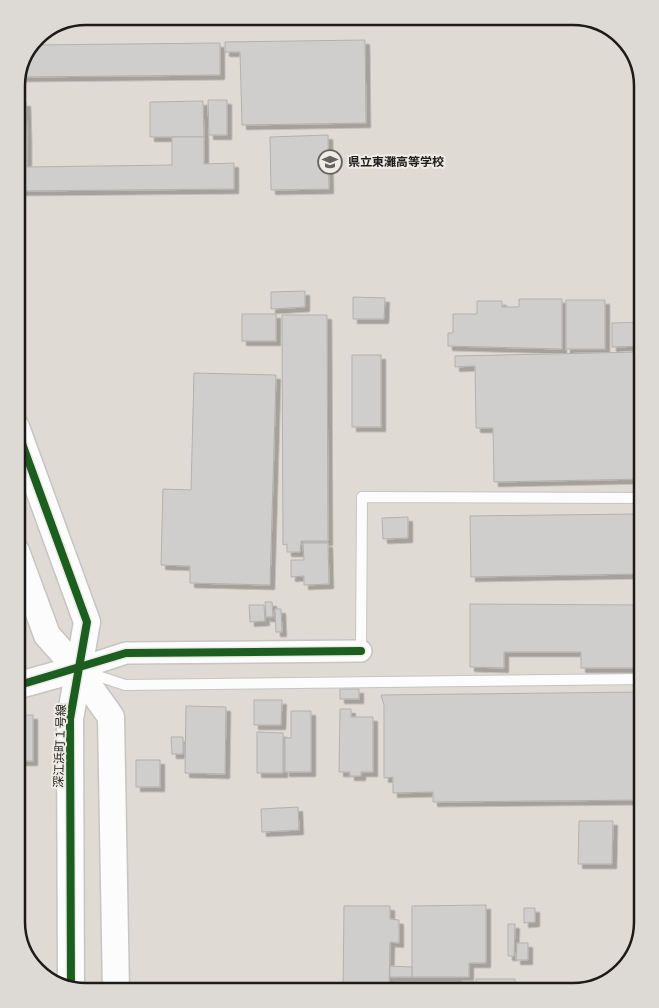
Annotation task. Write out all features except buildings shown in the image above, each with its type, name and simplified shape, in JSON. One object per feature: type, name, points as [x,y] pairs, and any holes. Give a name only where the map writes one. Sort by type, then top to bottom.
[{"type":"street","name":"深江浜町１号線","points":[[25,452],[87,622],[77,669],[70,719],[71,981]]},
{"type":"street","points":[[25,575],[47,635],[77,669],[112,717],[116,983]]},
{"type":"street","points":[[25,683],[126,653],[361,652]]},
{"type":"lane","points":[[361,652],[362,497],[634,498]]},
{"type":"lane","points":[[77,669],[124,685],[634,679]]},
{"type":"shaded area","points":[[577,25],[593,28],[607,35],[626,55],[632,70],[634,86],[634,922],[632,938],[626,953],[604,975],[589,981],[573,983],[82,983],[66,980],[55,975],[33,953],[27,938],[25,922],[25,82],[27,70],[35,52],[52,35],[74,26]]},
{"type":"cycle path","points":[[25,452],[87,622],[70,719],[71,981]]},
{"type":"cycle path","points":[[25,683],[126,653],[361,651]]},
{"type":"place","name":"県立東灘高等学校","points":[[330,162]]}]
